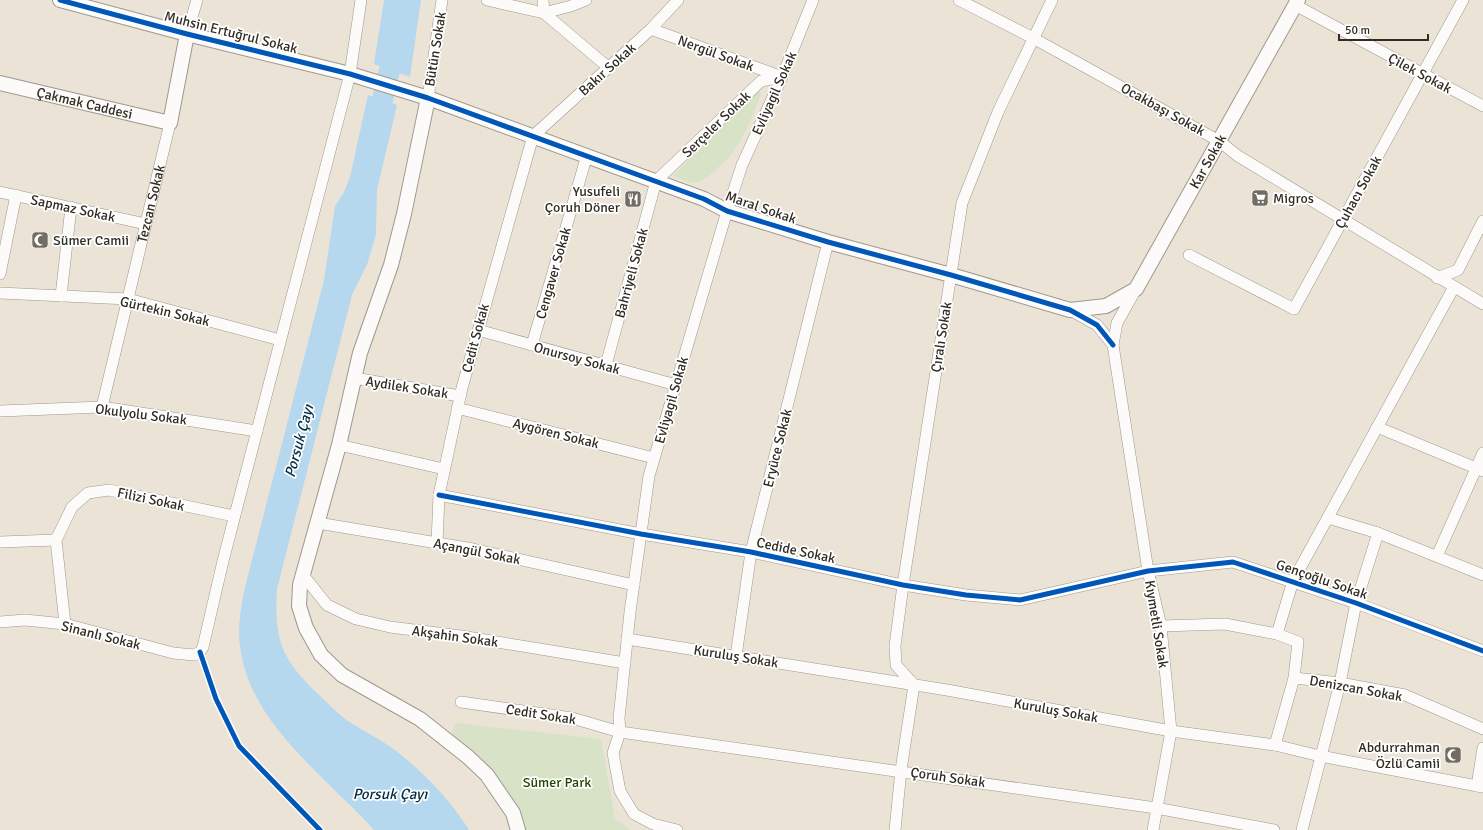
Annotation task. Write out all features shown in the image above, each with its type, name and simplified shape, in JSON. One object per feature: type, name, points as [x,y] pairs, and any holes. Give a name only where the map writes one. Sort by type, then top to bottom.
[{"type":"street","name":"Muhsin Ertuğrul Sokak","points":[[60,0],[187,34],[350,74],[404,92]]},
{"type":"street","name":"Tezcan Sokak","points":[[102,407],[170,123],[187,34],[197,0]]},
{"type":"street","points":[[234,516],[350,74],[361,0]]},
{"type":"street","name":"Bütün Sokak","points":[[428,98],[442,0]]},
{"type":"street","points":[[487,0],[544,13],[571,6],[586,0]]},
{"type":"street","points":[[543,0],[544,13],[609,68]]},
{"type":"street","name":"Bakır Sokak","points":[[533,136],[651,29],[678,0]]},
{"type":"street","name":"Evliyagil Sokak","points":[[649,826],[634,814],[620,791],[613,753],[620,732],[619,718],[624,663],[650,476],[727,211],[742,165],[782,77],[813,0]]},
{"type":"street","name":"Ocakbaşı Sokak","points":[[959,0],[1033,38],[1219,141],[1238,156],[1437,278],[1483,304]]},
{"type":"street","name":"Çıralı Sokak","points":[[914,684],[896,665],[895,646],[903,585],[962,203],[998,112],[1052,0]]},
{"type":"street","name":"Çuhacı Sokak","points":[[1189,254],[1294,309],[1463,0]]},
{"type":"street","name":"Çilek Sokak","points":[[1296,2],[1423,75],[1483,106]]},
{"type":"street","name":"Kar Sokak","points":[[1117,322],[1296,2]]},
{"type":"street","name":"Nergül Sokak","points":[[651,29],[782,77]]},
{"type":"street","name":"Serçeler Sokak","points":[[656,181],[762,80],[782,77]]},
{"type":"street","name":"Çakmak Caddesi","points":[[0,83],[170,123]]},
{"type":"street","name":"Maral Sokak","points":[[404,92],[428,98],[704,198],[727,211],[828,242],[951,275],[1070,310]]},
{"type":"street","points":[[428,98],[401,229],[391,265],[360,352],[339,445],[300,585],[299,606],[306,628],[321,655],[342,675],[420,719],[468,757],[487,775],[513,813],[518,830]]},
{"type":"street","name":"Cedit Sokak","points":[[437,543],[439,495],[457,408],[533,136]]},
{"type":"street","name":"Cengaver Sokak","points":[[532,345],[587,155]]},
{"type":"street","name":"Bahriyeli Sokak","points":[[606,366],[656,181]]},
{"type":"street","name":"Sapmaz Sokak","points":[[0,192],[146,224]]},
{"type":"street","points":[[0,274],[16,195]]},
{"type":"street","points":[[61,296],[71,207]]},
{"type":"street","points":[[1437,278],[1458,270],[1483,221]]},
{"type":"street","name":"Eryüce Sokak","points":[[736,656],[751,552],[828,242]]},
{"type":"street","points":[[1277,634],[1293,581],[1454,287]]},
{"type":"street","points":[[1070,310],[1106,306],[1136,289]]},
{"type":"street","name":"Gürtekin Sokak","points":[[0,293],[128,299],[280,340]]},
{"type":"street","points":[[1070,310],[1097,325],[1113,345]]},
{"type":"street","name":"Kıymetli Sokak","points":[[1117,322],[1113,345],[1148,571],[1161,626],[1171,731],[1153,830]]},
{"type":"street","name":"Onursoy Sokak","points":[[478,330],[676,385]]},
{"type":"street","name":"Aydilek Sokak","points":[[354,378],[460,396]]},
{"type":"street","name":"Okulyolu Sokak","points":[[0,411],[102,407],[257,431]]},
{"type":"street","name":"Aygören Sokak","points":[[457,408],[654,458]]},
{"type":"street","points":[[1377,427],[1480,469]]},
{"type":"street","points":[[339,445],[444,469]]},
{"type":"street","points":[[1437,556],[1480,469],[1483,453]]},
{"type":"street","name":"Filizi Sokak","points":[[56,540],[72,508],[88,492],[109,490],[234,516]]},
{"type":"street","name":"Cedide Sokak","points":[[439,495],[641,534],[751,552],[903,585],[966,595],[1020,600],[1148,571]]},
{"type":"street","name":"Sinanlı Sokak","points":[[0,622],[25,620],[65,624],[173,653],[194,655],[200,652],[203,647],[234,516]]},
{"type":"street","points":[[1328,518],[1378,533],[1483,575]]},
{"type":"street","name":"Açangül Sokak","points":[[318,523],[473,549],[634,585]]},
{"type":"street","points":[[1302,830],[1340,683],[1356,603],[1378,533]]},
{"type":"street","points":[[0,542],[56,540],[65,624]]},
{"type":"street","name":"Gençoğlu Sokak","points":[[1148,571],[1233,562],[1356,603],[1483,651]]},
{"type":"street","name":"Akşahin Sokak","points":[[303,576],[327,605],[356,619],[390,627],[462,636],[624,663]]},
{"type":"street","points":[[1161,626],[1225,624],[1277,634],[1298,642],[1294,678],[1275,745]]},
{"type":"street","name":"Kuruluş Sokak","points":[[627,639],[914,684],[1171,731],[1275,745],[1320,756],[1480,787]]},
{"type":"street","name":"Denizcan Sokak","points":[[1294,678],[1340,683],[1405,695],[1483,729]]},
{"type":"street","points":[[895,830],[901,770],[914,684]]},
{"type":"street","name":"Cedit Sokak","points":[[461,702],[572,718],[620,732]]},
{"type":"street","name":"Çoruh Sokak","points":[[620,732],[901,770],[1156,808],[1274,830]]},
{"type":"street","points":[[1480,787],[1483,748]]},
{"type":"street","points":[[649,826],[677,830]]},
{"type":"green space","points":[[758,91],[761,94],[743,137],[723,164],[701,181],[697,182],[688,181],[673,176]]},
{"type":"green space","name":"Sümer Park","points":[[456,723],[601,739],[615,819],[630,830],[525,830],[514,802],[451,736]]},
{"type":"water","points":[[384,0],[421,0],[410,77],[374,64]]},
{"type":"water","name":"Porsuk Çayı","points":[[368,95],[397,105],[377,190],[376,234],[368,262],[352,295],[277,589],[277,622],[282,647],[296,670],[305,681],[345,719],[395,750],[416,767],[445,797],[469,830],[374,830],[287,741],[268,716],[253,690],[243,661],[239,630],[244,591],[324,280],[335,206],[344,192],[350,177]]},
{"type":"waterway","name":"Porsuk Çayı","points":[[376,127],[392,60],[402,0]]},
{"type":"cycle path","points":[[60,0],[187,34],[350,74],[428,98],[704,199],[727,211],[828,242],[951,275],[1070,310],[1097,325],[1113,345]]},
{"type":"cycle path","points":[[439,495],[641,534],[751,552],[903,585],[966,595],[1020,600],[1148,571],[1233,562],[1356,603],[1483,651]]},
{"type":"cycle path","points":[[200,652],[216,699],[239,746],[320,830]]},
{"type":"place","name":"Migros","points":[[1260,198]]},
{"type":"place","name":"Yusufeli Çoruh Döner","points":[[633,199]]},
{"type":"place","name":"Sümer Camii","points":[[40,240]]},
{"type":"place","name":"Abdurrahman Özlü Camii","points":[[1453,755]]}]
